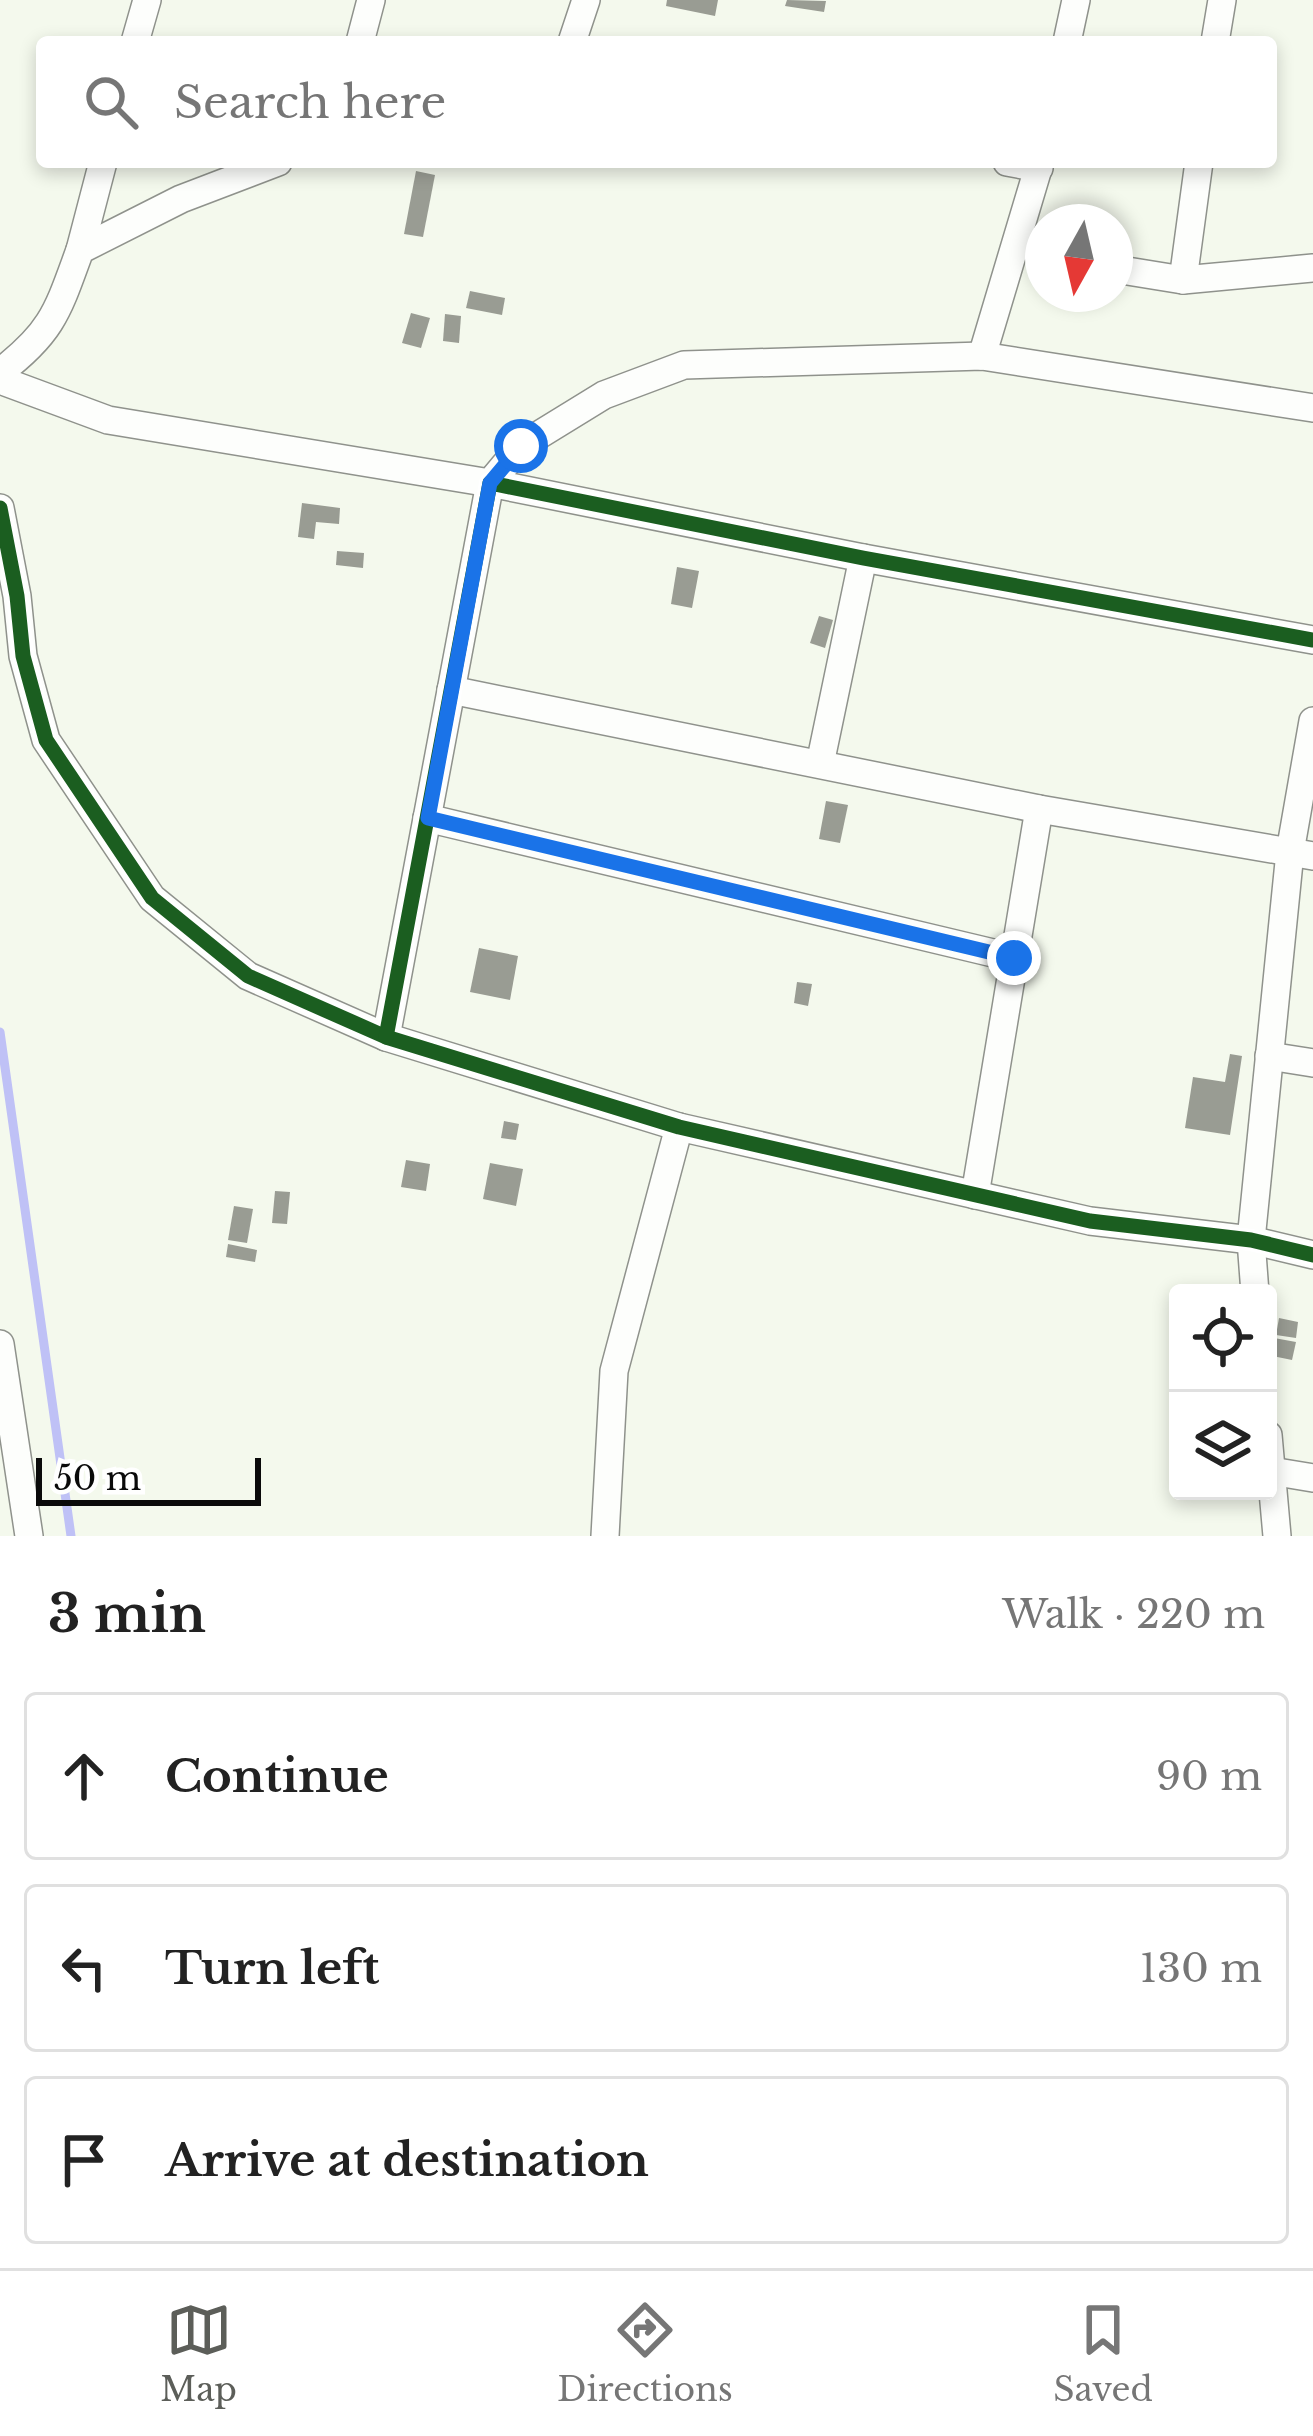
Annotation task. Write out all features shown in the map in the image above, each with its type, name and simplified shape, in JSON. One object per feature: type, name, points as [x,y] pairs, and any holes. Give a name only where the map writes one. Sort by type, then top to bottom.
[{"type":"street","points":[[137,36],[147,0]]},
{"type":"street","points":[[361,36],[370,0]]},
{"type":"street","points":[[574,36],[586,0]]},
{"type":"street","points":[[1067,36],[1076,0]]},
{"type":"street","points":[[1216,36],[1222,0]]},
{"type":"street","points":[[101,168],[80,250],[54,321],[0,376],[108,421],[490,483],[863,558],[1313,640]]},
{"type":"street","points":[[80,250],[181,199],[262,168]]},
{"type":"street","points":[[982,356],[1038,168]]},
{"type":"street","points":[[1183,280],[1198,168]]},
{"type":"street","points":[[1013,252],[1025,254]]},
{"type":"street","points":[[1133,272],[1183,280],[1313,268]]},
{"type":"street","points":[[386,1037],[490,483],[521,446],[604,395],[684,364],[982,356],[1313,408]]},
{"type":"street","points":[[0,508],[23,656],[46,740],[152,898],[248,976],[386,1037],[679,1127],[1090,1221],[1251,1240],[1313,1255]]},
{"type":"street","points":[[820,764],[863,558]]},
{"type":"street","points":[[451,690],[1039,808],[1302,854]]},
{"type":"street","points":[[1255,1284],[1251,1240],[1270,1056],[1302,854],[1313,721]]},
{"type":"street","points":[[975,1195],[1039,808]]},
{"type":"street","points":[[428,818],[1014,958]]},
{"type":"street","points":[[1270,1056],[1313,1063]]},
{"type":"street","points":[[605,1536],[614,1371],[679,1127]]},
{"type":"street","points":[[0,1344],[29,1536]]},
{"type":"street","points":[[1277,1472],[1313,1478]]},
{"type":"street","points":[[1274,1500],[1277,1536]]},
{"type":"building","points":[[667,0],[718,0],[715,16],[666,6]]},
{"type":"building","points":[[787,0],[826,1],[824,12],[785,6]]},
{"type":"building","points":[[416,171],[435,175],[423,237],[404,234]]},
{"type":"building","points":[[470,291],[505,298],[502,315],[466,308]]},
{"type":"building","points":[[411,313],[430,318],[421,348],[402,343]]},
{"type":"building","points":[[445,314],[461,316],[459,343],[443,341]]},
{"type":"building","points":[[302,503],[340,508],[339,524],[316,522],[314,539],[298,537]]},
{"type":"building","points":[[337,551],[364,553],[363,568],[336,565]]},
{"type":"building","points":[[677,567],[699,571],[692,608],[671,604]]},
{"type":"building","points":[[819,616],[833,620],[825,648],[810,643]]},
{"type":"building","points":[[826,801],[848,805],[840,843],[819,839]]},
{"type":"building","points":[[479,948],[518,956],[510,1000],[470,992]]},
{"type":"building","points":[[797,982],[812,984],[808,1006],[794,1003]]},
{"type":"building","points":[[1230,1054],[1242,1056],[1230,1135],[1185,1128],[1193,1077],[1225,1082]]},
{"type":"building","points":[[504,1121],[519,1124],[516,1140],[501,1138]]},
{"type":"building","points":[[406,1160],[430,1164],[426,1191],[401,1187]]},
{"type":"building","points":[[490,1163],[523,1169],[516,1206],[483,1199]]},
{"type":"building","points":[[275,1191],[290,1192],[287,1224],[272,1223]]},
{"type":"building","points":[[234,1206],[253,1209],[247,1243],[228,1240]]},
{"type":"building","points":[[228,1244],[257,1250],[255,1262],[226,1257]]},
{"type":"building","points":[[1279,1318],[1298,1322],[1296,1338],[1277,1335]]},
{"type":"building","points":[[1277,1339],[1296,1342],[1292,1360],[1277,1357]]},
{"type":"waterway","points":[[0,1032],[71,1536]]},
{"type":"cycle path","points":[[386,1037],[490,483],[863,558],[1313,640]]},
{"type":"cycle path","points":[[0,508],[23,656],[46,740],[152,898],[248,976],[386,1037],[679,1127],[1090,1221],[1251,1240],[1313,1255]]},
{"type":"route","points":[[521,446],[490,483],[428,818],[1014,958]]}]
